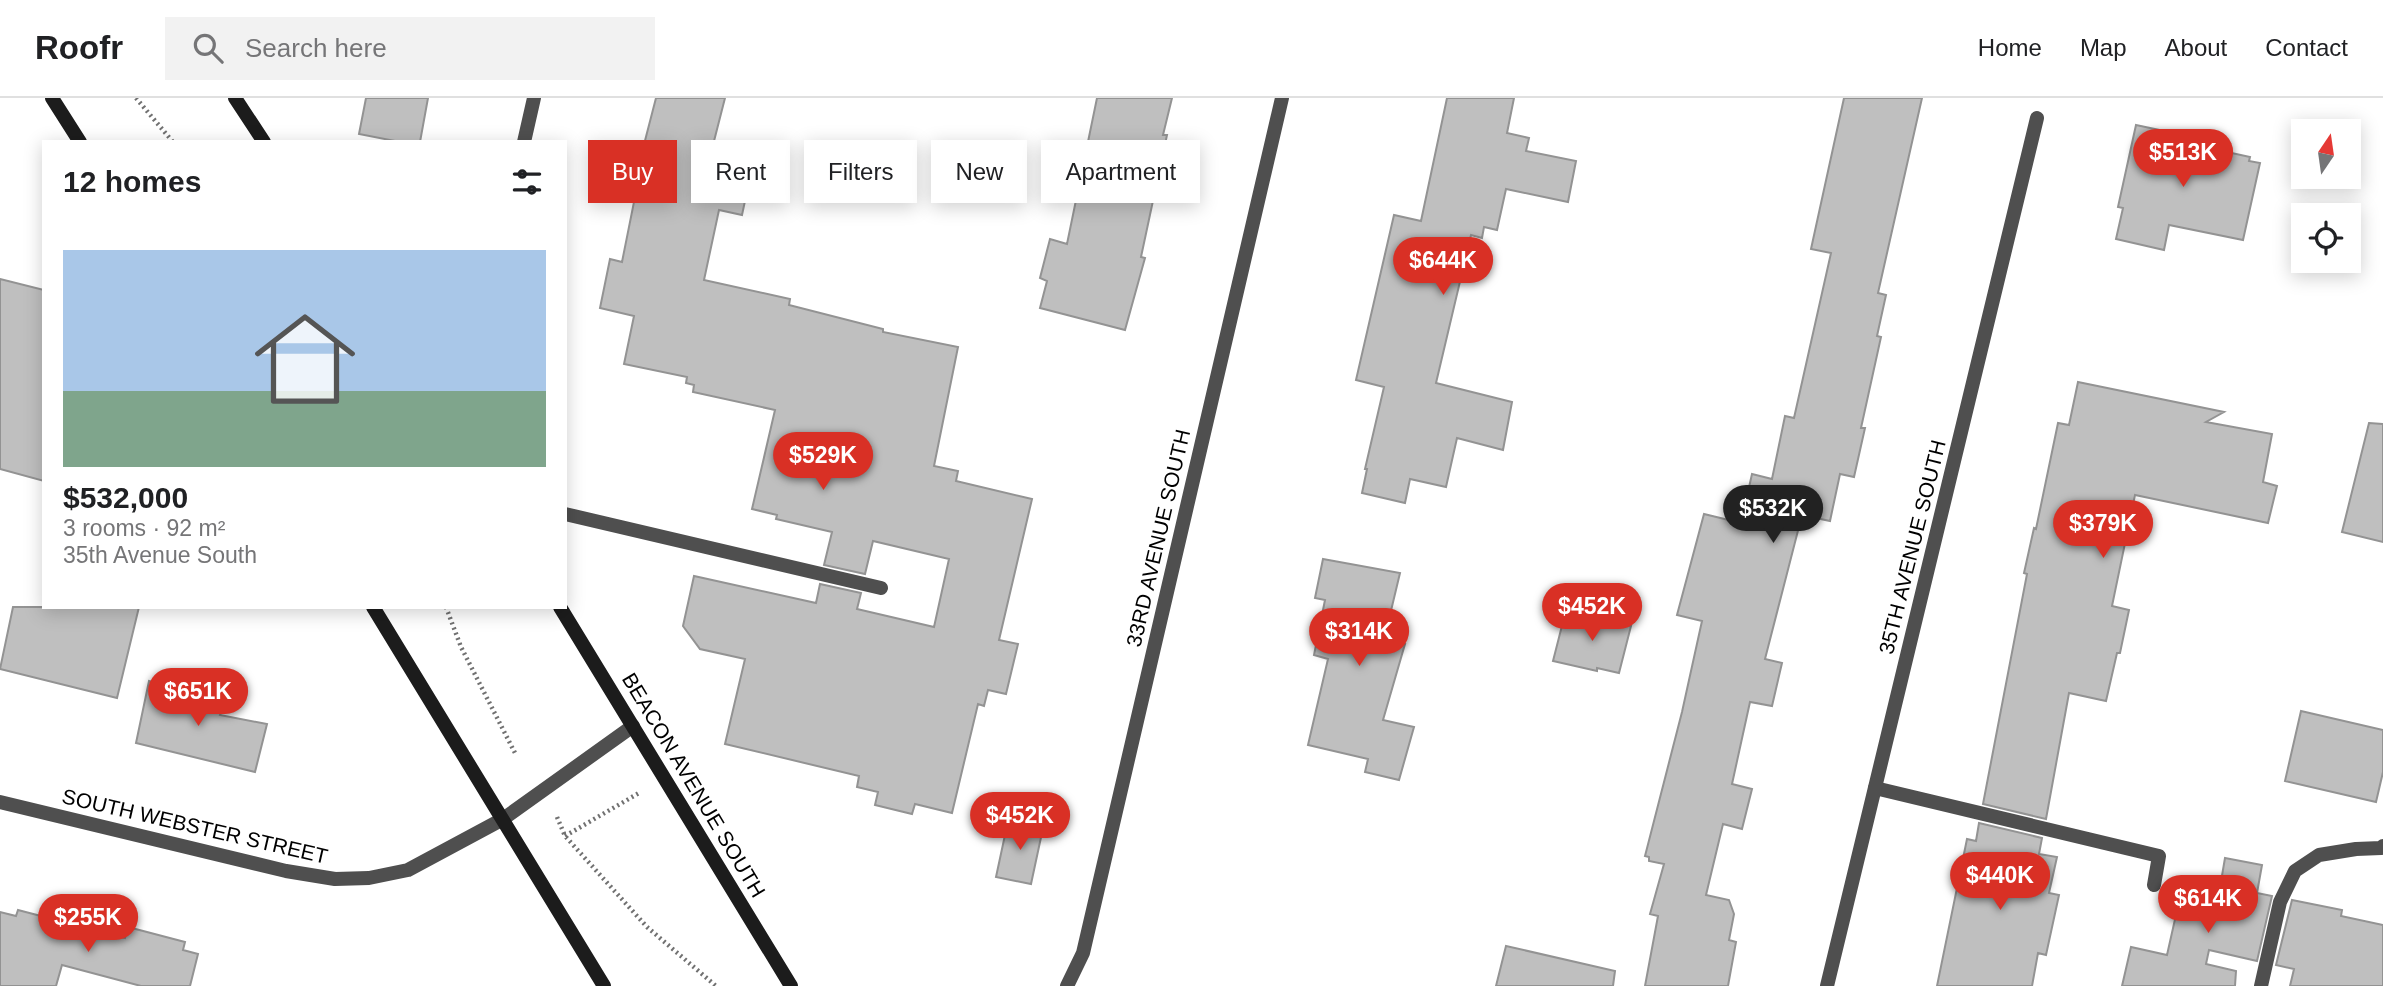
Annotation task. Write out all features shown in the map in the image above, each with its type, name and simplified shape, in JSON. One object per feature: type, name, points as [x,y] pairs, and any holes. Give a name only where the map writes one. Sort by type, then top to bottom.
[{"type":"main road","points":[[52,98],[79,140]]},
{"type":"main road","points":[[235,98],[263,140]]},
{"type":"main road","points":[[374,609],[604,986]]},
{"type":"main road","name":"BEACON AVENUE SOUTH","points":[[560,609],[791,986]]},
{"type":"street","points":[[524,140],[534,98]]},
{"type":"street","name":"33RD AVENUE SOUTH","points":[[1067,986],[1083,953],[1282,98]]},
{"type":"street","name":"35TH AVENUE SOUTH","points":[[1827,986],[2037,118]]},
{"type":"street","points":[[567,514],[881,587]]},
{"type":"street","name":"SOUTH WEBSTER STREET","points":[[0,802],[286,871],[335,879],[369,878],[408,870],[503,819],[633,726]]},
{"type":"street","points":[[1875,788],[2159,856],[2154,886]]},
{"type":"street","points":[[2261,986],[2280,902],[2295,871],[2319,855],[2383,846]]},
{"type":"path","points":[[136,98],[171,140]]},
{"type":"path","points":[[447,609],[461,647],[516,755]]},
{"type":"path","points":[[565,836],[639,793]]},
{"type":"path","points":[[555,813],[565,836],[647,926],[716,986]]},
{"type":"building","points":[[366,98],[428,98],[420,140],[390,140],[359,134]]},
{"type":"building","points":[[656,98],[725,98],[714,140],[691,140],[691,203],[745,203],[742,215],[719,210],[704,280],[790,299],[789,305],[883,329],[883,332],[958,347],[934,466],[958,471],[956,481],[1032,499],[999,640],[1018,644],[1006,694],[988,690],[984,706],[978,704],[952,813],[915,804],[912,814],[875,805],[878,792],[857,787],[859,776],[725,744],[745,659],[700,649],[683,626],[694,576],[816,603],[820,584],[861,593],[857,609],[934,627],[949,559],[873,541],[865,574],[824,565],[832,532],[776,519],[777,515],[752,509],[775,410],[693,392],[694,385],[686,383],[687,377],[624,364],[634,316],[600,308],[610,259],[622,262],[634,203],[677,203],[677,140],[645,140]]},
{"type":"building","points":[[1097,98],[1172,98],[1163,135],[1167,135],[1166,140],[1088,140]]},
{"type":"building","points":[[1447,98],[1514,98],[1507,133],[1529,138],[1526,151],[1576,161],[1568,202],[1506,189],[1497,230],[1484,227],[1482,238],[1471,235],[1436,383],[1512,402],[1503,450],[1457,438],[1446,487],[1410,479],[1405,503],[1362,493],[1384,387],[1356,380],[1394,215],[1421,221]]},
{"type":"building","points":[[1844,98],[1922,98],[1878,293],[1886,295],[1877,336],[1881,337],[1861,428],[1865,428],[1854,477],[1840,474],[1830,521],[1802,515],[1765,659],[1782,663],[1772,706],[1750,702],[1732,784],[1752,789],[1742,829],[1723,824],[1706,895],[1729,900],[1734,914],[1729,940],[1736,942],[1728,986],[1645,986],[1658,916],[1650,914],[1664,864],[1649,861],[1649,857],[1645,856],[1702,621],[1677,615],[1704,514],[1741,523],[1752,474],[1772,479],[1785,416],[1794,418],[1831,253],[1811,249]]},
{"type":"building","points":[[2136,125],[2188,136],[2186,143],[2250,157],[2249,161],[2260,163],[2243,240],[2169,225],[2164,250],[2116,239],[2123,208],[2118,207]]},
{"type":"building","points":[[1075,203],[1153,203],[1141,257],[1145,258],[1125,330],[1040,308],[1047,281],[1040,278],[1050,239],[1067,244]]},
{"type":"building","points":[[0,279],[42,290],[42,480],[0,469]]},
{"type":"building","points":[[2078,382],[2224,412],[2206,422],[2272,434],[2263,482],[2277,486],[2268,523],[2135,495],[2112,606],[2129,610],[2120,653],[2117,653],[2106,701],[2069,693],[2046,819],[1983,804],[2034,528],[2036,529],[2058,423],[2069,425]]},
{"type":"building","points":[[2369,423],[2383,424],[2383,542],[2342,532]]},
{"type":"building","points":[[1323,559],[1400,573],[1384,640],[1405,644],[1383,720],[1414,727],[1399,780],[1365,772],[1368,759],[1308,745],[1328,659],[1314,655],[1325,600],[1315,598]]},
{"type":"building","points":[[13,607],[139,609],[117,698],[0,669]]},
{"type":"building","points":[[1566,610],[1631,626],[1619,673],[1553,661]]},
{"type":"building","points":[[149,681],[225,702],[220,715],[267,724],[255,772],[136,743]]},
{"type":"building","points":[[2301,711],[2383,730],[2383,772],[2376,802],[2285,781]]},
{"type":"building","points":[[1008,821],[1043,828],[1031,884],[996,877]]},
{"type":"building","points":[[1979,823],[2042,838],[2039,854],[2057,857],[2049,893],[2059,895],[2046,955],[2038,953],[2032,986],[1937,986],[1967,839],[1976,841]]},
{"type":"building","points":[[2225,858],[2262,865],[2257,893],[2272,896],[2257,961],[2209,950],[2206,964],[2236,971],[2235,986],[2122,986],[2131,947],[2167,955],[2180,897],[2217,905]]},
{"type":"building","points":[[2292,900],[2342,910],[2341,916],[2383,925],[2383,986],[2290,986],[2294,969],[2276,965]]},
{"type":"building","points":[[18,910],[125,938],[128,927],[185,942],[183,950],[198,954],[190,986],[141,986],[62,965],[56,986],[0,986],[0,912],[16,916]]},
{"type":"building","points":[[1506,946],[1615,971],[1613,986],[1496,986]]}]
